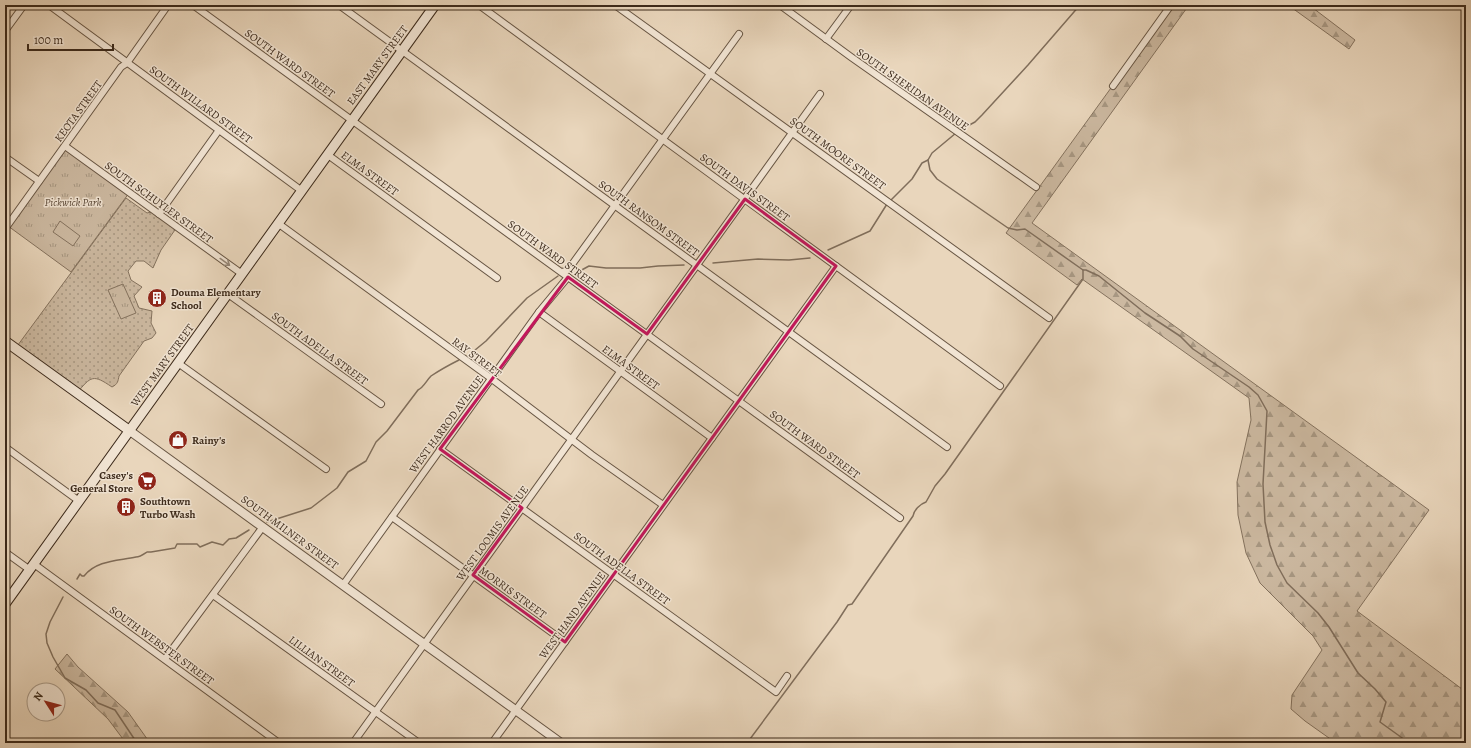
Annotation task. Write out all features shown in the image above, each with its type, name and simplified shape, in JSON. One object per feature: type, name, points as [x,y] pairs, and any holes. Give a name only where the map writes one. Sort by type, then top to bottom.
[{"type":"main road","name":"EAST MARY STREET","points":[[352,120],[435,5]]},
{"type":"main road","name":"WEST MARY STREET","points":[[5,604],[328,156],[352,120]]},
{"type":"main road","name":"SOUTH MILNER STREET","points":[[5,341],[130,431]]},
{"type":"street","points":[[5,31],[24,5]]},
{"type":"street","name":"SOUTH WILLARD STREET","points":[[49,5],[302,191]]},
{"type":"street","name":"KEOTA STREET","points":[[5,229],[121,67],[127,62],[168,5]]},
{"type":"street","name":"SOUTH WARD STREET","points":[[193,5],[900,518]]},
{"type":"street","name":"SOUTH RANSOM STREET","points":[[339,5],[947,447]]},
{"type":"street","name":"SOUTH DAVIS STREET","points":[[479,5],[1000,386]]},
{"type":"street","name":"SOUTH MOORE STREET","points":[[615,5],[893,204],[1049,318]]},
{"type":"street","name":"SOUTH SHERIDAN AVENUE","points":[[780,5],[1036,187]]},
{"type":"street","points":[[826,39],[850,5]]},
{"type":"street","points":[[1113,86],[1171,5]]},
{"type":"street","points":[[562,272],[568,270],[739,34]]},
{"type":"street","name":"WEST LOOMIS AVENUE","points":[[353,743],[820,94]]},
{"type":"street","points":[[159,214],[219,130]]},
{"type":"street","name":"SOUTH SCHUYLER STREET","points":[[65,146],[242,274]]},
{"type":"street","name":"ELMA STREET","points":[[328,156],[497,278]]},
{"type":"street","points":[[5,157],[39,181]]},
{"type":"street","name":"RAY STREET","points":[[279,224],[663,505]]},
{"type":"street","name":"WEST HAND AVENUE","points":[[492,743],[836,266]]},
{"type":"street","name":"WEST HARROD AVENUE","points":[[343,586],[539,312],[568,277]]},
{"type":"street","name":"SOUTH ADELLA STREET","points":[[228,294],[381,404]]},
{"type":"street","name":"ELMA STREET","points":[[539,312],[712,438]]},
{"type":"street","points":[[178,363],[326,469]]},
{"type":"street","name":"SOUTH MILNER STREET","points":[[130,431],[560,743]]},
{"type":"street","points":[[5,447],[79,501]]},
{"type":"street","name":"SOUTH ADELLA STREET","points":[[440,450],[776,692],[787,676]]},
{"type":"street","name":"MORRIS STREET","points":[[392,517],[565,642]]},
{"type":"street","points":[[165,659],[262,528]]},
{"type":"street","name":"SOUTH WEBSTER STREET","points":[[5,552],[32,567],[165,659],[278,743]]},
{"type":"street","name":"LILLIAN STREET","points":[[213,595],[419,743]]},
{"type":"highlighted area","points":[[745,199],[836,266],[565,642],[473,575],[522,508],[440,449],[568,277],[647,334]]},
{"type":"green space","points":[[1171,5],[1189,5],[1032,223],[1429,510],[1357,611],[1466,692],[1466,743],[1336,743],[1291,709],[1292,695],[1322,650],[1313,636],[1260,583],[1246,553],[1238,515],[1237,482],[1251,420],[1249,398],[1082,279],[1077,285],[1006,233]]},
{"type":"green space","points":[[1288,5],[1309,5],[1355,40],[1349,49]]},
{"type":"green space","name":"Pickwick Park","points":[[65,146],[129,193],[71,272],[8,226]]},
{"type":"green space","points":[[126,198],[147,213],[155,211],[177,227],[161,250],[153,268],[144,261],[136,261],[128,271],[131,280],[142,287],[134,296],[139,308],[152,311],[151,323],[156,333],[152,338],[144,341],[119,376],[114,386],[112,387],[100,380],[93,379],[89,380],[77,393],[15,349]]},
{"type":"green space","points":[[60,221],[80,236],[73,246],[53,232]]},
{"type":"green space","points":[[123,284],[136,313],[121,319],[108,290]]},
{"type":"green space","points":[[67,654],[78,667],[128,712],[150,743],[126,743],[108,719],[55,669]]},
{"type":"waterway","points":[[958,131],[975,122],[982,115],[1080,5]]},
{"type":"waterway","points":[[889,202],[912,179],[922,163],[928,160],[932,153],[956,133]]},
{"type":"waterway","points":[[928,160],[930,170],[937,179],[1008,228],[1017,230],[1025,229],[1083,270],[1099,276],[1145,313],[1180,336],[1193,349],[1249,387],[1258,395],[1267,411],[1263,484],[1265,522],[1270,545],[1277,565],[1287,583],[1318,613],[1329,627],[1358,673],[1386,702],[1380,722],[1405,740],[1406,743]]},
{"type":"waterway","points":[[828,250],[870,231],[887,204]]},
{"type":"waterway","points":[[713,263],[758,259],[789,260],[810,258]]},
{"type":"waterway","points":[[578,272],[589,266],[606,268],[640,268],[684,265]]},
{"type":"waterway","points":[[747,743],[848,605],[852,604],[913,516],[916,509],[926,502],[935,486],[1083,279],[1083,270]]},
{"type":"waterway","points":[[469,355],[486,341],[527,298],[558,276]]},
{"type":"waterway","points":[[267,522],[311,508],[337,488],[348,472],[366,461],[376,442],[387,431],[418,390],[431,376],[459,360]]},
{"type":"waterway","points":[[77,579],[80,574],[84,576],[95,567],[108,562],[139,556],[147,552],[175,548],[177,544],[197,544],[200,547],[212,542],[223,545],[229,539],[236,538],[249,530]]},
{"type":"waterway","points":[[63,597],[50,622],[46,634],[47,643],[53,657],[65,678],[86,690],[98,703],[115,710],[137,743]]},
{"type":"place","name":"Douma Elementary School","points":[[157,298]]},
{"type":"place","name":"Rainy's","points":[[178,440]]},
{"type":"place","name":"Casey's General Store","points":[[147,481]]},
{"type":"place","name":"Southtown Turbo Wash","points":[[126,507]]}]
